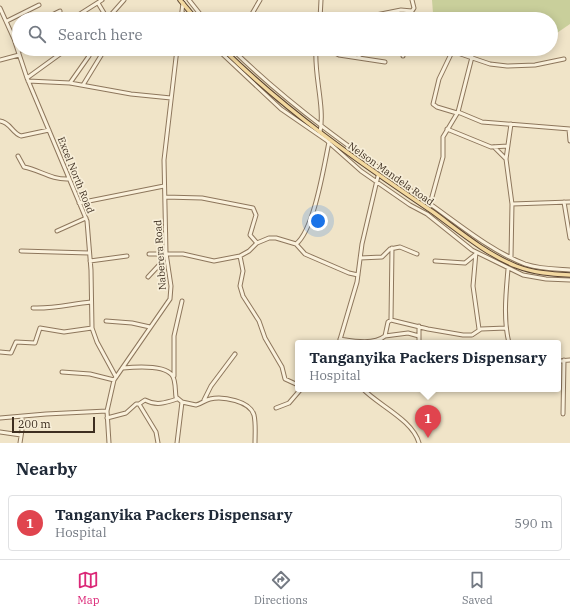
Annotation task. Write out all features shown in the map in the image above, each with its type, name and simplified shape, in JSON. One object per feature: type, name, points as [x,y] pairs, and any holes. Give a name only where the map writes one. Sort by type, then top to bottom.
[{"type":"main road","points":[[182,2],[190,12]]},
{"type":"main road","name":"Nelson Mandela Road","points":[[231,56],[277,99],[378,176],[507,262],[533,272],[570,275]]},
{"type":"street","points":[[83,12],[102,0]]},
{"type":"street","points":[[115,12],[124,0]]},
{"type":"street","points":[[189,0],[198,12]]},
{"type":"street","points":[[253,12],[260,0]]},
{"type":"street","points":[[320,12],[321,0]]},
{"type":"street","points":[[393,12],[412,11],[414,8],[412,0]]},
{"type":"street","points":[[182,2],[182,12]]},
{"type":"street","points":[[98,3],[103,12]]},
{"type":"street","points":[[25,12],[39,5]]},
{"type":"street","name":"Excel North Road","points":[[0,8],[1,13],[7,21],[12,33]]},
{"type":"street","points":[[7,21],[12,18]]},
{"type":"street","points":[[0,60],[15,56]]},
{"type":"street","name":"Excel North Road","points":[[19,56],[86,218],[90,253],[92,328],[97,342],[116,377]]},
{"type":"street","points":[[28,80],[58,56]]},
{"type":"street","points":[[70,83],[89,56]]},
{"type":"street","points":[[83,85],[101,56]]},
{"type":"street","name":"Naberera Road","points":[[109,443],[107,411],[114,380],[170,299],[171,277],[165,253],[164,186],[165,153],[176,56]]},
{"type":"street","points":[[224,56],[273,103],[329,142],[354,166],[427,214],[476,253],[508,269],[538,278],[570,280]]},
{"type":"street","points":[[240,56],[280,93],[321,126],[384,173],[493,248],[511,258],[537,268],[570,270]]},
{"type":"street","points":[[316,56],[321,126],[320,132]]},
{"type":"street","points":[[348,56],[384,62]]},
{"type":"street","points":[[450,56],[439,79],[434,104],[437,107],[457,112],[481,122],[569,129],[570,141]]},
{"type":"street","points":[[468,56],[490,64],[510,66],[535,65],[564,59]]},
{"type":"street","points":[[430,204],[443,157],[443,137],[457,112],[472,57]]},
{"type":"street","points":[[28,80],[70,83],[131,94],[171,98]]},
{"type":"street","points":[[0,121],[6,122],[17,134],[21,136],[49,130]]},
{"type":"street","points":[[511,124],[506,159],[512,204],[511,258]]},
{"type":"street","points":[[447,129],[494,147],[506,159]]},
{"type":"street","points":[[296,244],[303,238],[312,218],[329,142]]},
{"type":"street","points":[[494,147],[508,146]]},
{"type":"street","points":[[18,156],[24,167],[35,168],[40,173],[55,179],[69,179]]},
{"type":"street","points":[[340,340],[358,275],[360,258],[378,176]]},
{"type":"street","points":[[79,203],[164,186]]},
{"type":"street","points":[[165,197],[202,198],[253,208],[256,215],[250,235],[257,243]]},
{"type":"street","points":[[564,202],[570,238]]},
{"type":"street","points":[[512,204],[570,202]]},
{"type":"street","points":[[57,230],[86,218]]},
{"type":"street","points":[[149,254],[183,254],[212,261],[240,256],[249,251],[257,243],[272,237],[296,244],[305,254],[349,273],[358,275]]},
{"type":"street","points":[[360,258],[382,257],[392,248],[403,247],[416,254]]},
{"type":"street","points":[[385,336],[388,322],[391,320],[392,248]]},
{"type":"street","points":[[21,251],[90,253]]},
{"type":"street","points":[[148,276],[161,263],[165,253]]},
{"type":"street","points":[[435,261],[465,263],[476,253]]},
{"type":"street","points":[[476,253],[473,286],[479,329]]},
{"type":"street","points":[[90,261],[127,256]]},
{"type":"street","points":[[240,256],[243,271],[240,287],[245,301],[259,322],[268,344],[282,367],[285,379],[295,384]]},
{"type":"street","points":[[508,269],[506,328],[508,340]]},
{"type":"street","points":[[33,308],[52,308],[68,304],[91,302]]},
{"type":"street","points":[[177,399],[174,378],[174,336],[182,302]]},
{"type":"street","points":[[391,320],[463,336],[472,334],[479,329],[506,328]]},
{"type":"street","points":[[106,321],[132,322],[150,327]]},
{"type":"street","points":[[419,326],[419,340]]},
{"type":"street","points":[[0,352],[11,353],[16,342],[35,343],[40,328],[64,332],[92,328]]},
{"type":"street","points":[[372,340],[385,336],[408,333],[419,336]]},
{"type":"street","points":[[203,401],[211,386],[236,354]]},
{"type":"street","points":[[561,360],[570,360]]},
{"type":"street","points":[[563,414],[564,360]]},
{"type":"street","points":[[123,368],[151,367],[169,373],[174,378]]},
{"type":"street","points":[[62,372],[90,374],[114,380]]},
{"type":"street","points":[[276,408],[289,403],[298,392]]},
{"type":"street","points":[[367,392],[400,417],[417,437],[419,443]]},
{"type":"street","points":[[107,418],[126,413],[136,404],[139,404],[145,400],[151,404],[156,404],[177,399],[182,402],[196,405],[212,398],[228,399],[250,408],[255,419],[255,443]]},
{"type":"street","points":[[177,443],[182,402]]},
{"type":"street","points":[[139,404],[156,432],[158,443]]},
{"type":"street","points":[[0,418],[107,411]]},
{"type":"street","points":[[20,443],[22,417]]},
{"type":"street","points":[[0,432],[21,435]]},
{"type":"green space","points":[[432,0],[570,0],[570,24],[558,32],[558,12],[433,12]]},
{"type":"place","name":"Tanganyika Packers Dispensary","points":[[428,438]]}]
